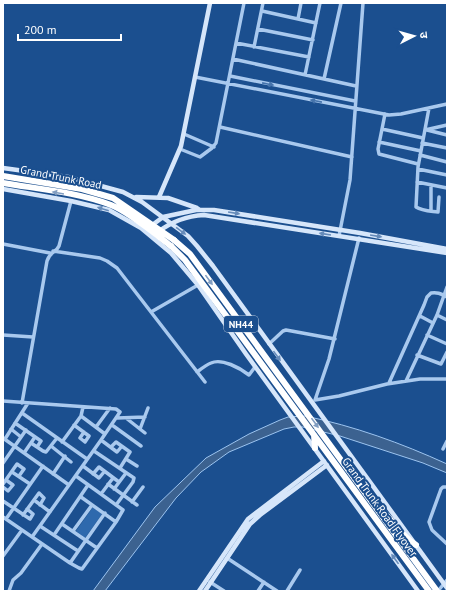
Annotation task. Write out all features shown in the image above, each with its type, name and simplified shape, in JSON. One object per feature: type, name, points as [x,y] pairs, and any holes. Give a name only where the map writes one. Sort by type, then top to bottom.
[{"type":"highway","name":"Grand Trunk Road","points":[[3,176],[82,189],[113,198],[174,240],[190,254],[374,504]]},
{"type":"highway","name":"Grand Trunk Road","points":[[3,183],[81,196],[112,205],[134,218],[171,246],[185,260],[314,435]]},
{"type":"highway","points":[[314,435],[315,448]]},
{"type":"highway","name":"Grand Trunk Road Flyover","points":[[314,435],[429,591]]},
{"type":"highway","points":[[374,504],[387,514],[407,539],[416,545]]},
{"type":"highway","name":"Grand Trunk Road Flyover","points":[[374,504],[438,591]]},
{"type":"street","points":[[159,197],[180,149],[184,134],[210,3]]},
{"type":"street","points":[[180,149],[200,156],[214,147],[220,127],[244,3]]},
{"type":"street","points":[[254,47],[263,3]]},
{"type":"street","points":[[298,19],[301,3]]},
{"type":"street","points":[[305,75],[320,3]]},
{"type":"street","points":[[324,79],[341,3]]},
{"type":"street","points":[[339,236],[350,180],[354,109],[363,3]]},
{"type":"street","points":[[262,11],[316,23]]},
{"type":"street","points":[[258,29],[313,40]]},
{"type":"street","points":[[236,43],[309,57]]},
{"type":"street","points":[[233,60],[356,86]]},
{"type":"street","points":[[230,76],[355,101]]},
{"type":"street","points":[[195,77],[385,114],[401,114],[447,104]]},
{"type":"street","points":[[429,108],[426,130],[418,164],[416,207],[421,210],[438,212],[439,197]]},
{"type":"street","points":[[385,114],[378,153],[380,156],[418,164]]},
{"type":"street","points":[[426,130],[447,125]]},
{"type":"street","points":[[220,127],[352,157]]},
{"type":"street","points":[[382,129],[423,138]]},
{"type":"street","points":[[426,130],[447,135]]},
{"type":"street","points":[[184,134],[214,147]]},
{"type":"street","points":[[380,142],[447,162]]},
{"type":"street","points":[[422,143],[447,148]]},
{"type":"street","points":[[418,591],[198,285],[179,261],[144,230],[109,210],[71,201],[3,189],[5,168],[68,177],[112,188],[134,197],[188,236],[197,246],[446,584],[438,591]]},
{"type":"street","points":[[418,168],[447,175]]},
{"type":"street","points":[[417,182],[447,188]]},
{"type":"street","points":[[430,185],[431,210]]},
{"type":"street","points":[[134,197],[159,197],[174,199],[199,210],[203,215]]},
{"type":"street","points":[[22,403],[47,261],[52,252],[59,246],[71,201]]},
{"type":"street","points":[[144,230],[163,217],[199,210],[214,210],[360,233],[447,249]]},
{"type":"street","points":[[152,236],[170,223],[203,215],[447,253]]},
{"type":"street","points":[[259,223],[261,217]]},
{"type":"street","points":[[315,400],[335,339],[360,233]]},
{"type":"street","points":[[3,244],[100,258],[112,264],[117,268],[205,382]]},
{"type":"street","points":[[151,312],[198,285]]},
{"type":"street","points":[[406,381],[446,296],[447,288]]},
{"type":"street","points":[[389,383],[429,294],[435,292],[446,296]]},
{"type":"street","points":[[437,315],[447,320]]},
{"type":"street","points":[[420,316],[433,322]]},
{"type":"street","points":[[269,344],[282,331],[286,330],[335,339]]},
{"type":"street","points":[[3,335],[33,337]]},
{"type":"street","points":[[427,335],[447,344]]},
{"type":"street","points":[[417,355],[441,364],[447,352]]},
{"type":"street","points":[[197,372],[210,364],[217,362],[242,370],[249,375],[256,367]]},
{"type":"street","points":[[310,400],[340,396],[389,383],[420,379],[447,379]]},
{"type":"street","points":[[3,401],[110,408],[117,409],[119,411],[117,418],[32,537]]},
{"type":"street","points":[[28,403],[4,439],[69,485]]},
{"type":"street","points":[[62,442],[81,416],[83,407]]},
{"type":"street","points":[[96,427],[110,408]]},
{"type":"street","points":[[140,429],[148,408]]},
{"type":"street","points":[[22,413],[88,459]]},
{"type":"street","points":[[81,416],[105,434]]},
{"type":"street","points":[[117,418],[144,417]]},
{"type":"street","points":[[126,418],[146,433]]},
{"type":"street","points":[[16,423],[41,441],[37,447]]},
{"type":"street","points":[[74,425],[84,432]]},
{"type":"street","points":[[112,425],[141,446]]},
{"type":"street","points":[[11,429],[21,437]]},
{"type":"street","points":[[3,463],[26,430]]},
{"type":"street","points":[[24,453],[35,437]]},
{"type":"street","points":[[31,443],[45,452],[48,451],[57,438]]},
{"type":"street","points":[[101,440],[118,452],[122,446]]},
{"type":"street","points":[[111,448],[116,442],[130,452],[120,468]]},
{"type":"street","points":[[443,449],[447,442]]},
{"type":"street","points":[[51,446],[71,462]]},
{"type":"street","points":[[94,451],[133,477],[134,480],[116,505]]},
{"type":"street","points":[[3,454],[7,457]]},
{"type":"street","points":[[53,474],[65,456]]},
{"type":"street","points":[[126,459],[137,466]]},
{"type":"street","points":[[204,591],[250,524],[326,463]]},
{"type":"street","points":[[199,591],[248,518],[326,463]]},
{"type":"street","points":[[3,484],[18,464],[24,468],[18,476]]},
{"type":"street","points":[[43,466],[14,508],[4,518],[70,563],[82,569],[123,510],[76,476]]},
{"type":"street","points":[[83,466],[99,478],[104,472]]},
{"type":"street","points":[[93,474],[98,467],[119,482]]},
{"type":"street","points":[[12,472],[30,484]]},
{"type":"street","points":[[114,489],[126,473]]},
{"type":"street","points":[[101,494],[113,478]]},
{"type":"street","points":[[3,487],[8,491],[13,485],[6,480]]},
{"type":"street","points":[[108,484],[137,505]]},
{"type":"street","points":[[54,535],[88,485]]},
{"type":"street","points":[[132,502],[143,487]]},
{"type":"street","points":[[447,487],[443,487],[441,489],[429,522],[432,530],[447,544]]},
{"type":"street","points":[[23,515],[38,493],[40,493],[44,498],[40,504]]},
{"type":"street","points":[[81,496],[116,522]]},
{"type":"street","points":[[34,500],[50,512]]},
{"type":"street","points":[[3,501],[30,518],[33,513],[27,509]]},
{"type":"street","points":[[73,531],[92,505]]},
{"type":"street","points":[[70,563],[105,514]]},
{"type":"street","points":[[62,524],[97,548]]},
{"type":"street","points":[[40,526],[78,551]]},
{"type":"street","points":[[3,556],[22,530]]},
{"type":"street","points":[[9,591],[14,580],[21,573],[42,544]]},
{"type":"street","points":[[3,547],[7,550]]},
{"type":"street","points":[[227,558],[277,591]]},
{"type":"street","points":[[287,591],[300,570]]},
{"type":"street","points":[[210,582],[224,591]]},
{"type":"street","points":[[258,591],[264,582]]},
{"type":"shaded area","points":[[305,416],[359,430],[412,449],[447,464],[447,473],[423,463],[340,436],[303,427],[284,429],[229,452],[201,472],[176,498],[105,591],[93,591],[155,507],[206,458],[249,434],[280,420],[288,417]]},
{"type":"shaded area","points":[[93,507],[102,514],[85,538],[76,531]]}]
